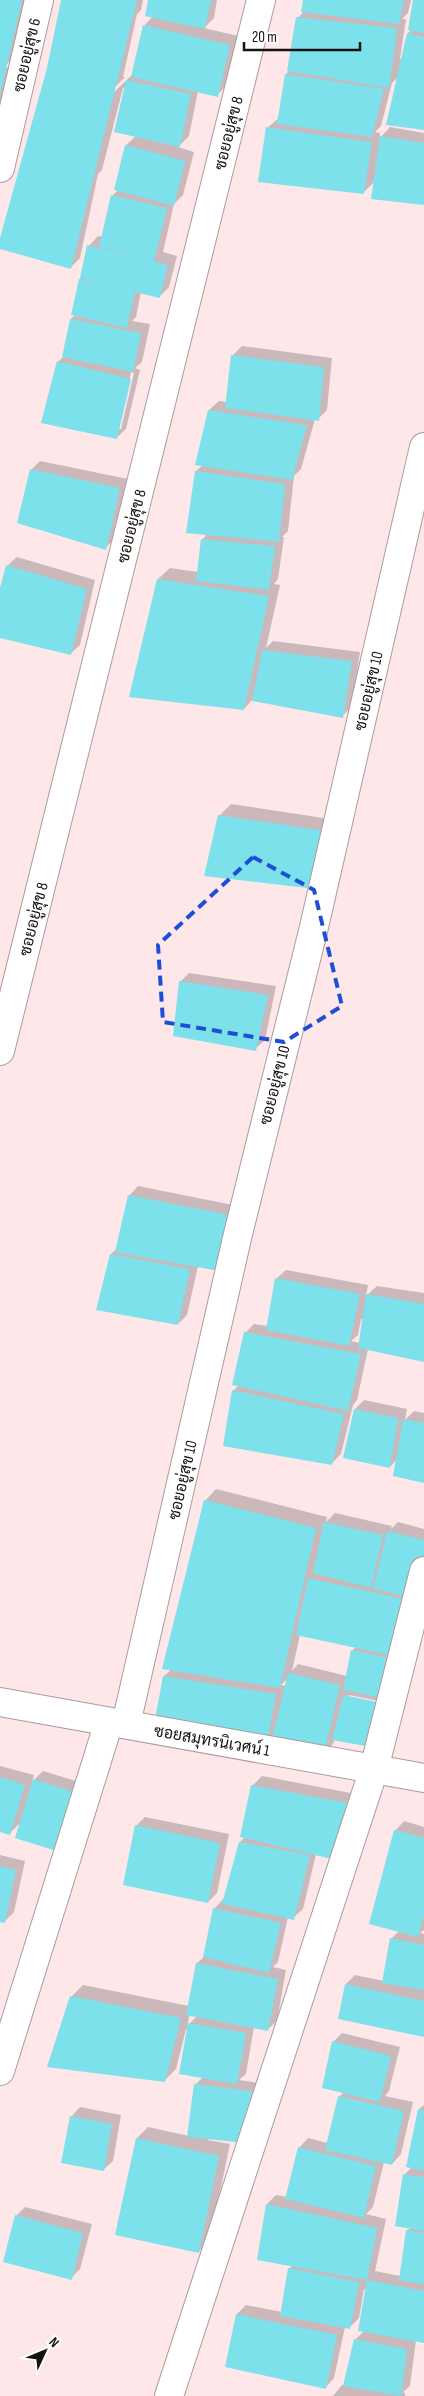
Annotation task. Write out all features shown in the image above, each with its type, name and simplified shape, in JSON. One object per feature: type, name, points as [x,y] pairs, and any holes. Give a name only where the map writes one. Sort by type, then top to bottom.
[{"type":"street","name":"ซอยอยู่สุข 6","points":[[0,168],[39,0]]},
{"type":"street","name":"ซอยอยู่สุข 8","points":[[0,1051],[261,0]]},
{"type":"street","name":"ซอยอยู่สุข 10","points":[[0,2071],[117,1723],[314,927],[424,446]]},
{"type":"street","points":[[168,2396],[374,1769],[424,1570]]},
{"type":"street","name":"ซอยสมุทรนิเวศน์ 1","points":[[0,1702],[424,1778]]},
{"type":"highlighted area","points":[[253,857],[314,890],[342,1006],[284,1042],[163,1022],[158,945]]},
{"type":"building","points":[[0,0],[22,0],[1,91],[0,91]]},
{"type":"building","points":[[61,0],[137,0],[71,269],[0,249],[0,238],[47,68]]},
{"type":"building","points":[[148,0],[211,0],[205,29],[145,16]]},
{"type":"building","points":[[303,0],[404,0],[399,24],[301,12]]},
{"type":"building","points":[[413,0],[424,0],[424,33],[408,30]]},
{"type":"building","points":[[296,17],[397,28],[389,88],[287,71]]},
{"type":"building","points":[[143,25],[230,45],[218,97],[131,77]]},
{"type":"building","points":[[407,33],[424,37],[424,130],[386,125]]},
{"type":"building","points":[[285,74],[384,89],[372,137],[277,124]]},
{"type":"building","points":[[126,80],[191,94],[180,147],[114,132]]},
{"type":"building","points":[[266,127],[372,142],[364,194],[258,182]]},
{"type":"building","points":[[380,136],[424,143],[424,205],[371,199]]},
{"type":"building","points":[[125,145],[185,161],[174,206],[114,190]]},
{"type":"building","points":[[111,195],[167,208],[154,261],[168,265],[160,298],[135,292],[127,328],[71,315],[79,279],[104,285],[80,278],[87,245],[151,261],[99,247]]},
{"type":"building","points":[[70,319],[141,333],[133,372],[62,357]]},
{"type":"building","points":[[231,355],[324,367],[319,421],[225,408]]},
{"type":"building","points":[[57,361],[131,379],[117,439],[41,423]]},
{"type":"building","points":[[208,410],[307,425],[292,480],[195,465]]},
{"type":"building","points":[[30,469],[120,488],[106,550],[17,523]]},
{"type":"building","points":[[195,471],[285,484],[279,542],[186,533]]},
{"type":"building","points":[[201,539],[275,546],[269,590],[196,581]]},
{"type":"building","points":[[6,565],[87,589],[71,655],[0,638],[0,588]]},
{"type":"building","points":[[157,579],[269,596],[244,710],[129,697]]},
{"type":"building","points":[[262,650],[352,661],[343,718],[252,701]]},
{"type":"building","points":[[218,815],[326,831],[316,889],[204,876]]},
{"type":"building","points":[[179,981],[268,995],[256,1051],[173,1036]]},
{"type":"building","points":[[128,1195],[234,1216],[219,1271],[115,1252]]},
{"type":"building","points":[[110,1254],[190,1269],[178,1325],[96,1310]]},
{"type":"building","points":[[275,1278],[360,1294],[349,1346],[266,1330]]},
{"type":"building","points":[[366,1294],[424,1304],[424,1362],[358,1348]]},
{"type":"building","points":[[244,1332],[361,1354],[348,1411],[232,1385]]},
{"type":"building","points":[[232,1390],[344,1414],[332,1465],[223,1446]]},
{"type":"building","points":[[354,1409],[398,1418],[390,1468],[343,1458]]},
{"type":"building","points":[[403,1419],[424,1423],[424,1483],[393,1476]]},
{"type":"building","points":[[204,1500],[316,1528],[280,1688],[162,1669]]},
{"type":"building","points":[[324,1522],[383,1535],[371,1588],[313,1573]]},
{"type":"building","points":[[387,1531],[424,1540],[424,1562],[415,1598],[373,1589]]},
{"type":"building","points":[[308,1578],[413,1601],[398,1657],[296,1635]]},
{"type":"building","points":[[351,1650],[398,1660],[389,1699],[343,1690]]},
{"type":"building","points":[[288,1673],[340,1685],[324,1754],[270,1746]]},
{"type":"building","points":[[163,1676],[276,1694],[267,1745],[154,1725]]},
{"type":"building","points":[[343,1695],[387,1704],[377,1748],[332,1740]]},
{"type":"building","points":[[0,1777],[25,1785],[10,1835],[0,1832]]},
{"type":"building","points":[[33,1779],[80,1794],[63,1853],[15,1838]]},
{"type":"building","points":[[251,1785],[353,1804],[340,1861],[240,1837]]},
{"type":"building","points":[[135,1825],[220,1843],[208,1903],[123,1885]]},
{"type":"building","points":[[394,1830],[424,1838],[424,1915],[418,1937],[369,1924]]},
{"type":"building","points":[[239,1842],[310,1855],[294,1920],[222,1904]]},
{"type":"building","points":[[0,1866],[16,1870],[5,1923],[0,1922]]},
{"type":"building","points":[[213,1908],[281,1923],[269,1973],[203,1957]]},
{"type":"building","points":[[390,1938],[424,1945],[424,1990],[382,1983]]},
{"type":"building","points":[[196,1963],[278,1979],[268,2031],[186,2015]]},
{"type":"building","points":[[345,1984],[424,2001],[424,2037],[338,2019]]},
{"type":"building","points":[[70,1996],[181,2018],[165,2082],[47,2067]]},
{"type":"building","points":[[188,2023],[246,2033],[237,2084],[179,2074]]},
{"type":"building","points":[[332,2041],[391,2056],[380,2102],[322,2088]]},
{"type":"building","points":[[194,2084],[257,2092],[246,2143],[187,2137]]},
{"type":"building","points":[[338,2096],[404,2111],[392,2165],[325,2150]]},
{"type":"building","points":[[418,2109],[424,2110],[424,2171],[406,2167]]},
{"type":"building","points":[[70,2116],[112,2124],[104,2171],[61,2163]]},
{"type":"building","points":[[136,2138],[219,2156],[199,2253],[115,2235]]},
{"type":"building","points":[[298,2147],[376,2166],[364,2218],[285,2199]]},
{"type":"building","points":[[403,2174],[424,2177],[424,2231],[395,2226]]},
{"type":"building","points":[[266,2204],[377,2228],[367,2280],[257,2260]]},
{"type":"building","points":[[15,2215],[83,2233],[72,2280],[3,2262]]},
{"type":"building","points":[[406,2230],[424,2233],[424,2284],[399,2280]]},
{"type":"building","points":[[288,2268],[359,2282],[350,2329],[280,2316]]},
{"type":"building","points":[[367,2280],[424,2291],[424,2343],[358,2331]]},
{"type":"building","points":[[236,2314],[337,2335],[326,2389],[225,2367]]},
{"type":"building","points":[[354,2339],[407,2349],[401,2396],[343,2386]]}]
